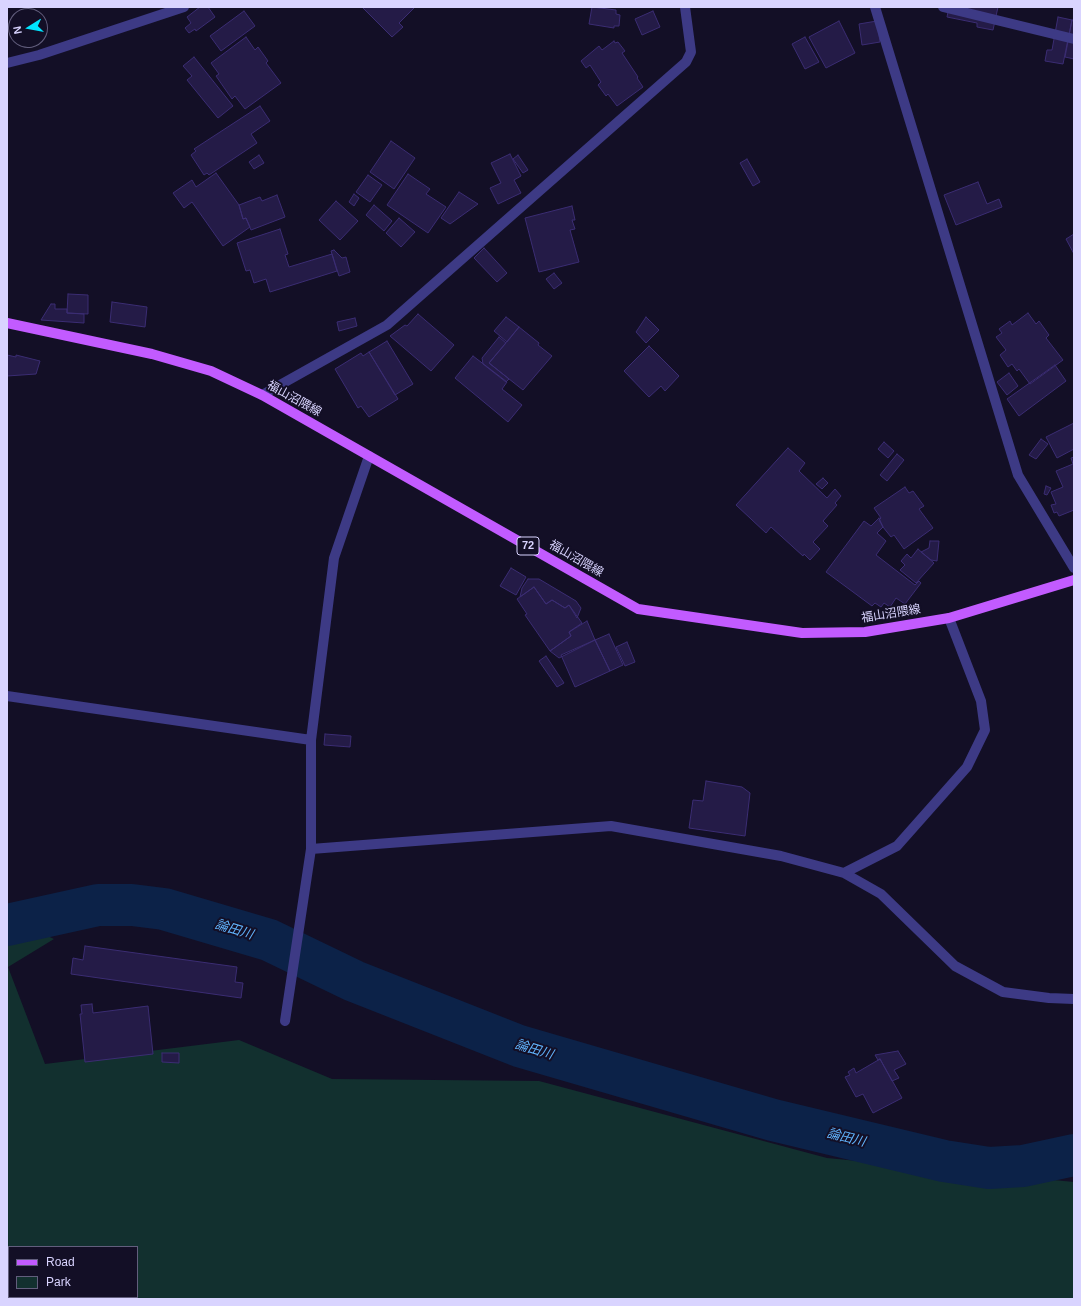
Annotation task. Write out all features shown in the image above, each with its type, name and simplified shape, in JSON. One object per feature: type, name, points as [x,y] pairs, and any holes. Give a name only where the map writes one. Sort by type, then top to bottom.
[{"type":"main road","name":"福山沼隈線","points":[[7,324],[152,354],[211,371],[262,395],[638,609],[802,633],[865,632],[949,618],[1074,580]]},
{"type":"street","points":[[7,63],[40,55],[184,7]]},
{"type":"street","points":[[262,395],[387,325],[686,62],[691,52],[684,7]]},
{"type":"street","points":[[875,7],[1018,475],[1074,568]]},
{"type":"street","points":[[943,7],[1074,39]]},
{"type":"street","points":[[285,1021],[311,849],[311,740],[334,558],[369,456]]},
{"type":"street","points":[[844,873],[897,846],[967,767],[986,730],[981,701],[949,618]]},
{"type":"street","points":[[7,696],[311,740]]},
{"type":"street","points":[[311,849],[611,826],[781,856],[844,873],[881,894],[955,966],[1004,992],[1049,998],[1074,999]]},
{"type":"green space","points":[[7,917],[54,939],[8,967],[45,1064],[239,1040],[332,1079],[539,1081],[827,1158],[1074,1182],[1074,1299],[7,1299]]},
{"type":"building","points":[[200,7],[208,7],[215,17],[196,31],[195,29],[189,33],[185,28],[191,23],[187,17]]},
{"type":"building","points":[[362,7],[415,7],[399,23],[403,27],[392,37]]},
{"type":"building","points":[[592,7],[616,10],[616,14],[620,15],[619,26],[614,26],[614,28],[589,24]]},
{"type":"building","points":[[949,7],[998,7],[993,30],[977,27],[977,23],[947,17]]},
{"type":"building","points":[[244,11],[255,26],[221,51],[210,36]]},
{"type":"building","points":[[653,11],[660,27],[642,35],[635,19]]},
{"type":"building","points":[[1058,17],[1072,20],[1063,64],[1045,61],[1047,50],[1052,50]]},
{"type":"building","points":[[1072,20],[1074,20],[1074,59],[1065,57]]},
{"type":"building","points":[[839,21],[855,53],[826,68],[809,37]]},
{"type":"building","points":[[877,21],[880,42],[862,45],[859,24]]},
{"type":"building","points":[[246,37],[255,50],[258,47],[268,61],[266,63],[281,83],[245,109],[235,96],[232,99],[216,76],[219,74],[211,63]]},
{"type":"building","points":[[805,37],[819,62],[805,69],[792,44]]},
{"type":"building","points":[[614,41],[615,43],[618,42],[625,51],[622,53],[643,87],[617,106],[608,94],[606,96],[598,85],[601,82],[590,65],[586,68],[581,61],[599,46],[602,50]]},
{"type":"building","points":[[194,57],[233,106],[218,118],[187,80],[192,76],[183,66]]},
{"type":"building","points":[[260,106],[270,121],[251,134],[257,143],[209,175],[207,173],[204,175],[191,155],[196,151],[194,149]]},
{"type":"building","points":[[391,141],[415,158],[394,189],[370,172]]},
{"type":"building","points":[[510,154],[521,176],[514,180],[521,193],[498,204],[490,188],[501,183],[491,163]]},
{"type":"building","points":[[259,155],[264,163],[254,169],[249,162]]},
{"type":"building","points":[[518,155],[528,170],[523,173],[513,159]]},
{"type":"building","points":[[747,159],[760,182],[753,186],[740,163]]},
{"type":"building","points":[[216,173],[239,205],[243,219],[246,218],[250,227],[223,246],[192,202],[184,208],[173,193],[192,180],[196,187]]},
{"type":"building","points":[[408,174],[430,189],[426,194],[446,207],[428,233],[387,205]]},
{"type":"building","points":[[368,175],[382,185],[370,202],[356,192]]},
{"type":"building","points":[[978,182],[987,204],[999,199],[1002,207],[956,225],[944,195]]},
{"type":"building","points":[[459,192],[478,204],[450,224],[441,218]]},
{"type":"building","points":[[354,194],[359,198],[354,206],[349,202]]},
{"type":"building","points":[[277,195],[285,217],[251,230],[246,218],[243,219],[239,205],[260,197],[262,201]]},
{"type":"building","points":[[336,201],[358,221],[340,240],[319,220]]},
{"type":"building","points":[[374,205],[392,221],[384,231],[366,215]]},
{"type":"building","points":[[572,206],[575,220],[572,220],[575,229],[570,230],[579,262],[539,272],[525,218]]},
{"type":"building","points":[[399,218],[415,232],[401,247],[386,233]]},
{"type":"building","points":[[280,229],[288,254],[285,255],[289,267],[332,254],[337,271],[270,292],[266,279],[254,283],[250,270],[246,271],[237,243]]},
{"type":"building","points":[[1074,234],[1074,254],[1066,239]]},
{"type":"building","points":[[484,248],[507,273],[497,282],[474,258]]},
{"type":"building","points":[[334,250],[342,258],[346,257],[350,272],[339,276],[331,251]]},
{"type":"building","points":[[554,273],[562,283],[554,289],[546,279]]},
{"type":"building","points":[[68,294],[88,295],[88,314],[67,313]]},
{"type":"building","points":[[112,302],[147,307],[145,327],[110,322]]},
{"type":"building","points":[[51,304],[55,304],[55,309],[67,309],[67,313],[84,314],[84,323],[41,320]]},
{"type":"building","points":[[1028,313],[1036,324],[1039,321],[1049,335],[1046,338],[1063,360],[1030,384],[1019,369],[1017,371],[1012,364],[1008,367],[1000,355],[1006,350],[996,337],[1002,333],[999,329],[1010,321],[1012,325]]},
{"type":"building","points":[[418,314],[454,345],[431,371],[390,336],[405,325],[407,326]]},
{"type":"building","points":[[506,317],[519,327],[507,342],[494,331]]},
{"type":"building","points":[[646,317],[659,330],[646,343],[636,332]]},
{"type":"building","points":[[355,318],[357,326],[339,331],[337,322]]},
{"type":"building","points":[[519,327],[552,356],[523,390],[489,363]]},
{"type":"building","points":[[499,337],[506,343],[489,363],[509,379],[506,382],[483,364],[482,358]]},
{"type":"building","points":[[387,341],[413,384],[395,395],[369,352]]},
{"type":"building","points":[[649,346],[679,376],[665,391],[661,386],[649,397],[624,371]]},
{"type":"building","points":[[369,352],[398,399],[369,417],[361,406],[358,408],[335,369],[361,353],[363,356]]},
{"type":"building","points":[[7,355],[16,357],[16,355],[40,361],[36,374],[7,376]]},
{"type":"building","points":[[473,356],[507,382],[502,389],[522,405],[508,422],[455,378]]},
{"type":"building","points":[[1055,365],[1066,381],[1019,416],[1007,399]]},
{"type":"building","points":[[1009,373],[1018,386],[1007,395],[997,382]]},
{"type":"building","points":[[1074,423],[1074,449],[1057,458],[1046,437]]},
{"type":"building","points":[[1041,439],[1048,444],[1036,459],[1029,455]]},
{"type":"building","points":[[884,442],[894,451],[888,458],[878,449]]},
{"type":"building","points":[[788,448],[805,463],[799,471],[827,498],[835,489],[841,496],[835,503],[837,505],[823,521],[828,526],[813,542],[820,549],[810,560],[804,554],[803,556],[771,527],[766,533],[736,505]]},
{"type":"building","points":[[897,454],[904,460],[887,481],[880,475]]},
{"type":"building","points":[[1074,457],[1074,510],[1059,516],[1057,512],[1054,513],[1051,505],[1056,504],[1051,492],[1063,487],[1056,471],[1073,464],[1071,458]]},
{"type":"building","points":[[823,478],[828,483],[822,489],[816,484]]},
{"type":"building","points":[[1046,486],[1051,488],[1047,495],[1044,494]]},
{"type":"building","points":[[905,487],[909,493],[913,491],[924,506],[919,509],[933,528],[904,549],[894,535],[891,537],[883,527],[879,520],[881,518],[874,508]]},
{"type":"building","points":[[879,518],[883,527],[877,533],[886,541],[876,555],[915,585],[919,581],[921,583],[905,604],[896,598],[890,607],[884,603],[881,607],[875,603],[872,606],[826,572],[864,521],[871,526]]},
{"type":"building","points":[[930,541],[939,541],[937,561],[931,560],[921,552],[929,548]]},
{"type":"building","points":[[918,549],[934,563],[916,583],[900,570],[905,565],[901,561],[907,554],[911,558]]},
{"type":"building","points":[[511,568],[526,577],[516,595],[500,586]]},
{"type":"building","points":[[528,579],[539,579],[576,601],[581,608],[577,618],[569,605],[565,608],[552,600],[546,604],[534,587],[520,597],[522,588]]},
{"type":"building","points":[[534,587],[546,604],[552,600],[565,608],[569,605],[582,623],[569,632],[571,636],[550,651],[525,615],[527,614],[517,599]]},
{"type":"building","points":[[587,621],[595,640],[559,658],[550,651],[571,636],[569,632]]},
{"type":"building","points":[[609,634],[623,665],[610,671],[595,640]]},
{"type":"building","points":[[595,640],[610,671],[575,687],[561,655]]},
{"type":"building","points":[[627,642],[635,662],[625,666],[616,647]]},
{"type":"building","points":[[546,656],[564,683],[557,687],[539,661]]},
{"type":"building","points":[[325,734],[351,736],[350,747],[324,745]]},
{"type":"building","points":[[706,781],[742,787],[750,793],[745,836],[689,828],[693,800],[703,801]]},
{"type":"building","points":[[85,946],[237,967],[235,982],[243,983],[241,998],[71,974],[73,958],[83,960]]},
{"type":"building","points":[[92,1004],[93,1013],[148,1006],[153,1054],[85,1062],[80,1014],[82,1014],[81,1005]]},
{"type":"building","points":[[898,1051],[906,1064],[894,1070],[899,1078],[892,1081],[880,1059],[878,1060],[875,1055]]},
{"type":"building","points":[[162,1053],[179,1053],[179,1063],[162,1062]]},
{"type":"building","points":[[880,1059],[902,1098],[873,1113],[863,1094],[856,1097],[845,1077],[850,1075],[848,1072],[854,1068],[856,1073]]},
{"type":"waterway","name":"論田川","points":[[7,925],[98,905],[132,905],[164,909],[269,940],[354,981],[519,1046],[773,1120],[944,1161],[989,1168],[1023,1166],[1074,1155]]}]
